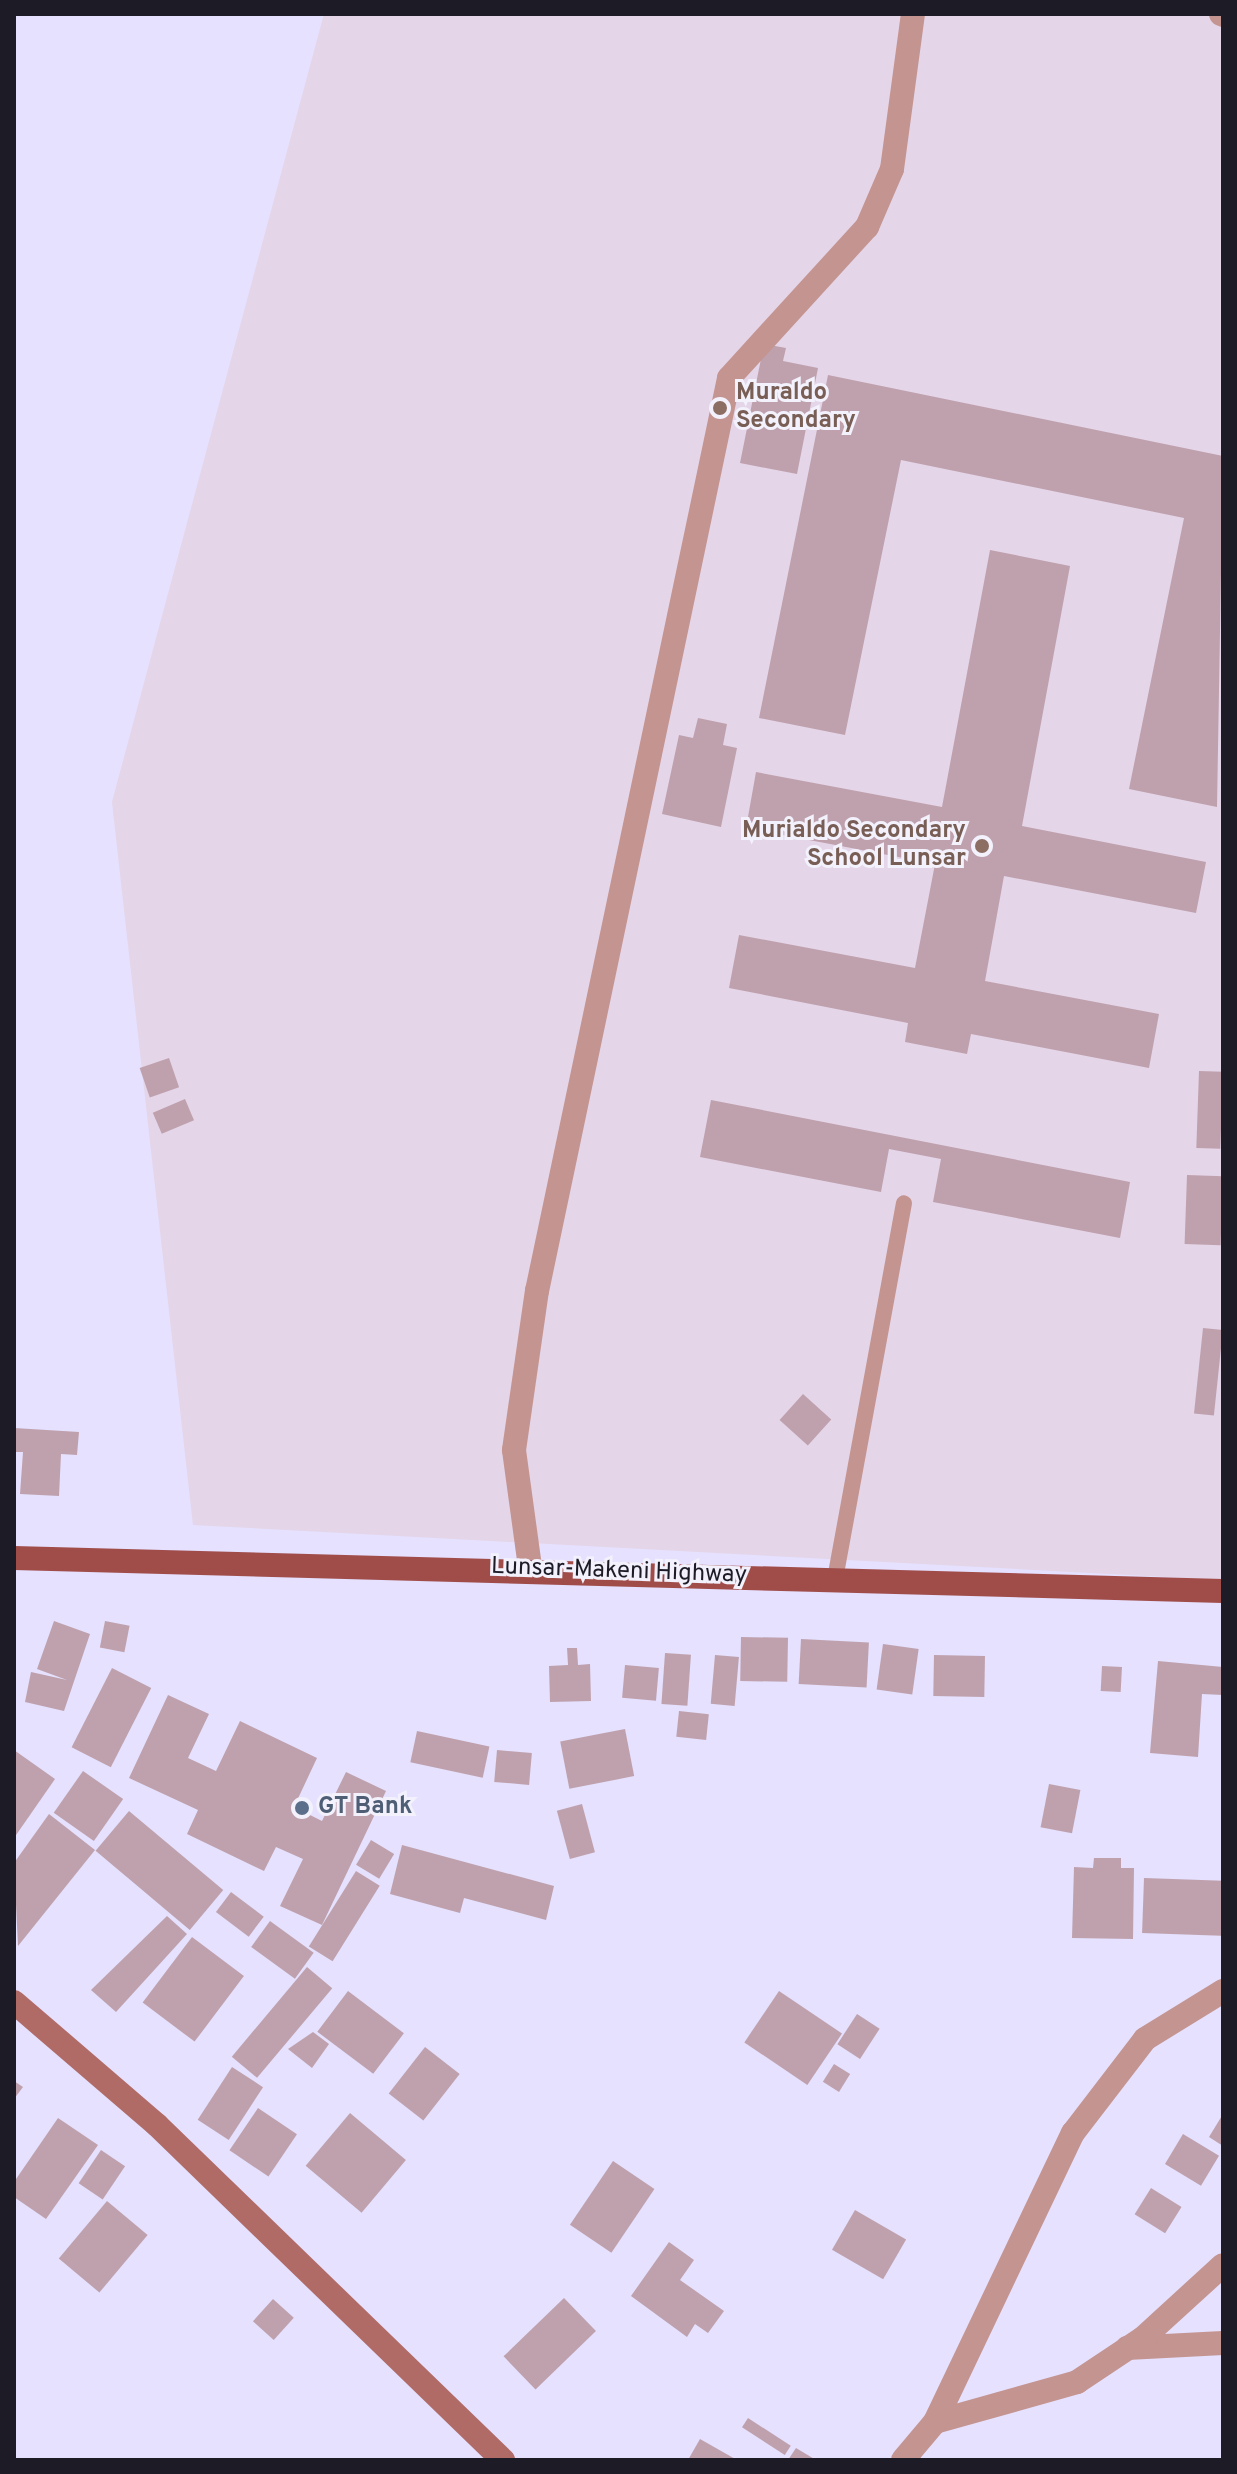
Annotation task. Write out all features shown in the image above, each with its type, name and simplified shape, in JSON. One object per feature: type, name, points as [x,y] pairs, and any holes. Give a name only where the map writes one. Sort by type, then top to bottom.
[{"type":"main road","name":"Lunsar-Makeni Highway","points":[[14,1558],[530,1567],[1223,1591]]},
{"type":"street","points":[[530,1567],[514,1450],[537,1291],[729,378],[867,227],[892,169],[913,14]]},
{"type":"street","points":[[903,2460],[935,2422],[1073,2133],[1145,2039],[1223,1991]]},
{"type":"street","points":[[14,2002],[157,2125],[503,2460]]},
{"type":"street","points":[[935,2422],[1077,2382],[1127,2348],[1223,2265]]},
{"type":"street","points":[[1127,2348],[1223,2343]]},
{"type":"lane","points":[[835,1579],[904,1203]]},
{"type":"shaded area","name":"Muraldo Secondary","points":[[324,14],[1223,14],[1223,1580],[193,1525],[112,802]]},
{"type":"building","points":[[764,344],[786,348],[783,361],[818,368],[797,474],[740,463]]},
{"type":"building","points":[[828,375],[1223,456],[1217,807],[1129,789],[1184,518],[901,460],[845,735],[759,718]]},
{"type":"building","points":[[990,550],[1070,566],[1022,826],[1206,862],[1196,913],[1004,876],[985,981],[1159,1014],[1149,1068],[971,1034],[967,1054],[905,1042],[908,1023],[729,988],[739,935],[915,968],[935,864],[746,828],[756,772],[942,807]]},
{"type":"building","points":[[698,718],[727,724],[723,745],[737,748],[721,827],[662,814],[679,735],[693,738]]},
{"type":"building","points":[[169,1058],[179,1087],[150,1097],[140,1068]]},
{"type":"building","points":[[1199,1071],[1223,1072],[1220,1149],[1196,1148]]},
{"type":"building","points":[[185,1099],[194,1120],[162,1134],[153,1113]]},
{"type":"building","points":[[711,1100],[1130,1182],[1120,1238],[933,1202],[941,1159],[889,1149],[881,1192],[700,1157]]},
{"type":"building","points":[[1187,1175],[1223,1176],[1221,1245],[1185,1244]]},
{"type":"building","points":[[1203,1328],[1223,1330],[1214,1416],[1194,1414]]},
{"type":"building","points":[[803,1394],[831,1419],[808,1445],[780,1420]]},
{"type":"building","points":[[14,1428],[79,1432],[77,1455],[61,1454],[59,1496],[20,1494],[23,1452],[14,1452]]},
{"type":"building","points":[[54,1621],[90,1634],[64,1711],[25,1702],[31,1672],[67,1680],[37,1669]]},
{"type":"building","points":[[105,1621],[130,1626],[124,1652],[100,1648]]},
{"type":"building","points":[[741,1637],[788,1638],[787,1682],[740,1681]]},
{"type":"building","points":[[801,1639],[869,1643],[867,1687],[799,1684]]},
{"type":"building","points":[[883,1644],[919,1649],[912,1695],[877,1690]]},
{"type":"building","points":[[567,1648],[577,1648],[578,1665],[590,1664],[591,1701],[550,1702],[549,1666],[568,1665]]},
{"type":"building","points":[[665,1653],[691,1655],[687,1706],[661,1704]]},
{"type":"building","points":[[715,1655],[739,1657],[735,1706],[711,1704]]},
{"type":"building","points":[[934,1655],[985,1656],[984,1697],[933,1696]]},
{"type":"building","points":[[1158,1661],[1223,1667],[1223,1695],[1202,1694],[1198,1757],[1150,1753]]},
{"type":"building","points":[[625,1665],[659,1668],[656,1701],[622,1698]]},
{"type":"building","points":[[1102,1666],[1122,1667],[1121,1692],[1101,1691]]},
{"type":"building","points":[[112,1668],[151,1688],[111,1767],[72,1747]]},
{"type":"building","points":[[168,1695],[209,1714],[188,1758],[216,1771],[240,1721],[317,1758],[294,1807],[322,1821],[346,1772],[386,1791],[322,1925],[280,1906],[303,1859],[276,1847],[264,1871],[187,1834],[198,1810],[129,1778]]},
{"type":"building","points":[[679,1711],[709,1714],[706,1740],[676,1737]]},
{"type":"building","points":[[625,1729],[634,1776],[569,1789],[560,1742]]},
{"type":"building","points":[[417,1731],[489,1746],[483,1778],[410,1762]]},
{"type":"building","points":[[14,1750],[55,1779],[14,1838]]},
{"type":"building","points":[[497,1750],[532,1753],[529,1785],[494,1782]]},
{"type":"building","points":[[83,1771],[123,1799],[94,1841],[54,1813]]},
{"type":"building","points":[[1049,1784],[1080,1790],[1072,1833],[1041,1827]]},
{"type":"building","points":[[582,1804],[595,1852],[570,1859],[557,1811]]},
{"type":"building","points":[[129,1811],[223,1890],[190,1930],[96,1851]]},
{"type":"building","points":[[49,1814],[95,1850],[18,1946],[14,1863]]},
{"type":"building","points":[[371,1840],[394,1854],[379,1879],[356,1865]]},
{"type":"building","points":[[402,1845],[554,1886],[546,1920],[464,1898],[460,1913],[390,1894]]},
{"type":"building","points":[[1094,1858],[1121,1858],[1121,1868],[1134,1868],[1133,1939],[1072,1938],[1074,1867],[1093,1868]]},
{"type":"building","points":[[356,1871],[380,1886],[333,1961],[309,1946]]},
{"type":"building","points":[[1144,1878],[1223,1881],[1221,1936],[1142,1933]]},
{"type":"building","points":[[231,1892],[264,1917],[249,1937],[216,1912]]},
{"type":"building","points":[[167,1916],[187,1934],[116,2012],[91,1990]]},
{"type":"building","points":[[270,1921],[314,1953],[295,1979],[251,1947]]},
{"type":"building","points":[[192,1937],[244,1976],[195,2042],[143,2002]]},
{"type":"building","points":[[307,1967],[332,1988],[257,2078],[232,2057]]},
{"type":"building","points":[[348,1991],[404,2033],[373,2074],[317,2032]]},
{"type":"building","points":[[779,1991],[842,2033],[807,2085],[744,2042]]},
{"type":"building","points":[[857,2014],[880,2029],[860,2059],[837,2044]]},
{"type":"building","points":[[313,2032],[329,2044],[312,2068],[288,2049]]},
{"type":"building","points":[[425,2047],[460,2074],[423,2121],[389,2093]]},
{"type":"building","points":[[834,2064],[850,2074],[839,2092],[823,2082]]},
{"type":"building","points":[[232,2067],[263,2087],[229,2140],[198,2120]]},
{"type":"building","points":[[14,2081],[23,2087],[14,2099]]},
{"type":"building","points":[[258,2108],[297,2134],[268,2177],[229,2150]]},
{"type":"building","points":[[350,2113],[406,2160],[362,2213],[306,2166]]},
{"type":"building","points":[[1223,2114],[1223,2146],[1209,2137]]},
{"type":"building","points":[[58,2118],[98,2145],[46,2219],[14,2197],[14,2182]]},
{"type":"building","points":[[1183,2134],[1219,2156],[1201,2186],[1165,2164]]},
{"type":"building","points":[[101,2150],[125,2166],[103,2199],[79,2183]]},
{"type":"building","points":[[613,2161],[654,2189],[611,2253],[570,2225]]},
{"type":"building","points":[[1151,2188],[1182,2207],[1165,2233],[1135,2214]]},
{"type":"building","points":[[107,2201],[148,2235],[99,2293],[59,2258]]},
{"type":"building","points":[[855,2210],[906,2240],[883,2279],[832,2250]]},
{"type":"building","points":[[669,2242],[694,2260],[680,2280],[724,2311],[708,2333],[695,2324],[687,2337],[631,2296]]},
{"type":"building","points":[[564,2298],[596,2331],[536,2389],[504,2356]]},
{"type":"building","points":[[273,2299],[294,2318],[274,2340],[253,2321]]},
{"type":"building","points":[[748,2418],[791,2446],[785,2455],[742,2427]]},
{"type":"building","points":[[700,2439],[737,2460],[688,2460]]},
{"type":"building","points":[[796,2448],[816,2460],[788,2460]]},
{"type":"place","name":"Muraldo Secondary","points":[[720,408]]},
{"type":"place","name":"Murialdo Secondary School Lunsar","points":[[982,846]]},
{"type":"place","name":"GT Bank","points":[[302,1808]]}]
